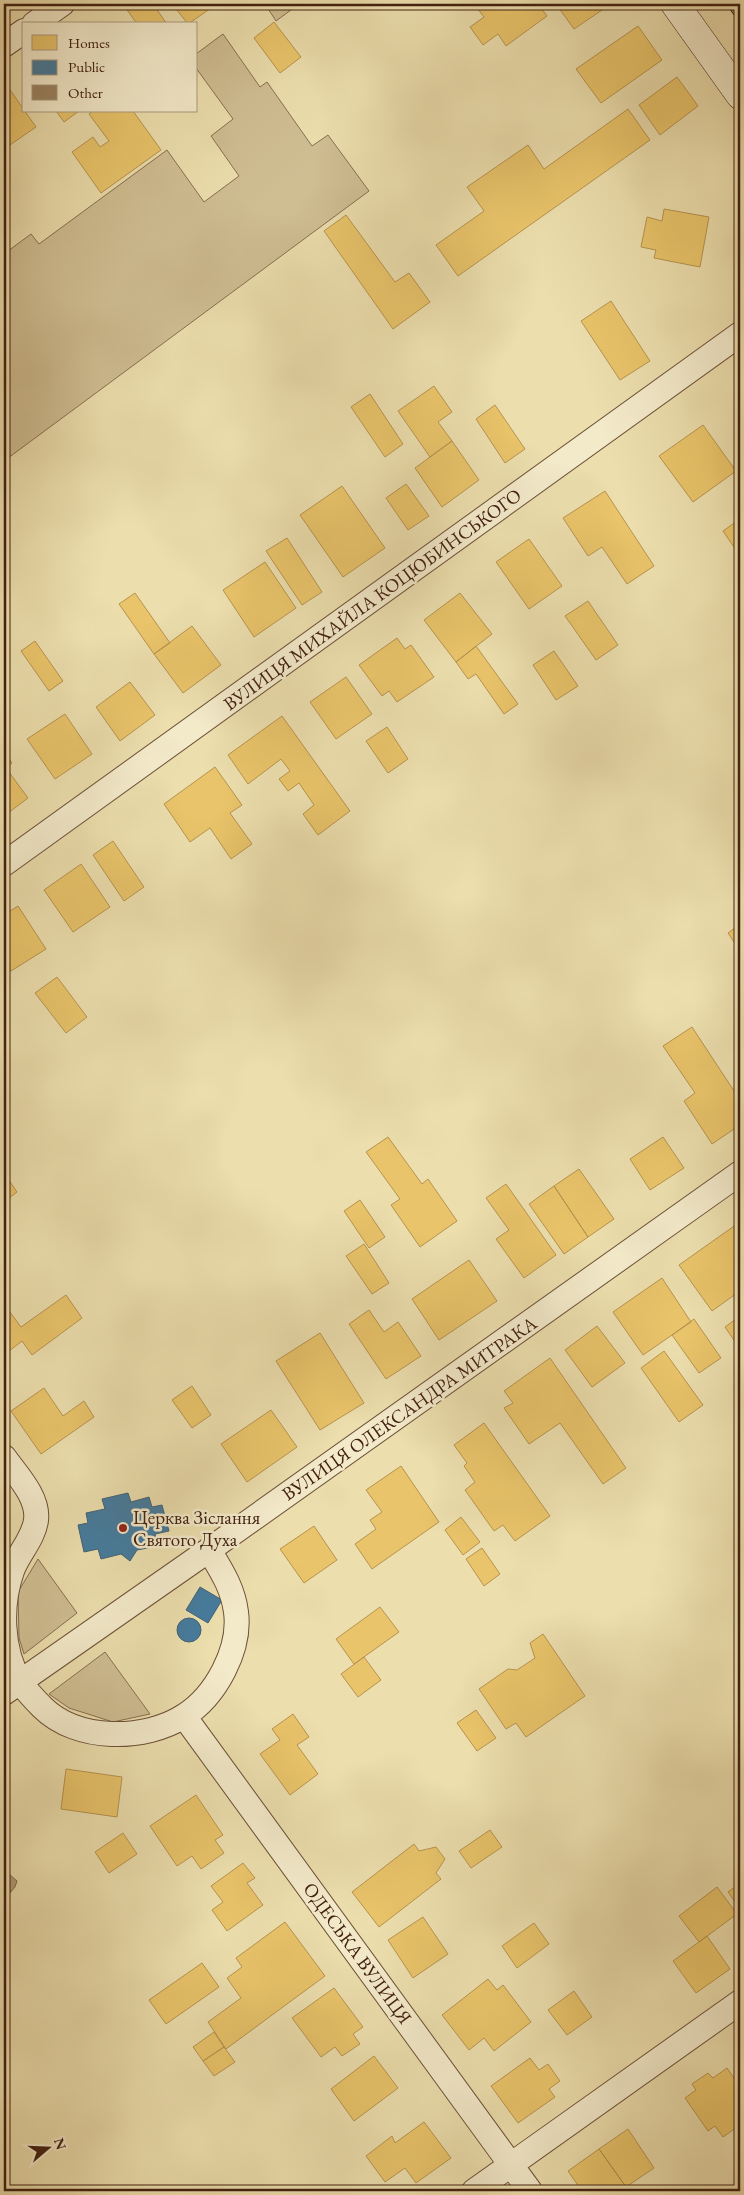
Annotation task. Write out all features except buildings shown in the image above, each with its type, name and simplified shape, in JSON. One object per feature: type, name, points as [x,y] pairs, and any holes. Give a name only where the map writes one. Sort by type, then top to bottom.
[{"type":"street","points":[[37,22],[62,4]]},
{"type":"street","points":[[675,4],[740,95]]},
{"type":"street","points":[[4,45],[22,32]]},
{"type":"street","name":"ВУЛИЦЯ МИХАЙЛА КОЦЮБИНСЬКОГО","points":[[4,864],[740,334]]},
{"type":"street","name":"ВУЛИЦЯ ОЛЕКСАНДРА МИТРАКА","points":[[12,1687],[209,1550],[740,1173]]},
{"type":"street","points":[[4,1457],[28,1492],[35,1508],[36,1520],[32,1534],[12,1571],[6,1593],[4,1624],[12,1687],[74,1727],[98,1734],[144,1731],[170,1723],[184,1716],[207,1694],[222,1674],[234,1644],[236,1613],[229,1582],[209,1550]]},
{"type":"street","name":"ОДЕСЬКА ВУЛИЦЯ","points":[[184,1716],[530,2191]]},
{"type":"street","points":[[474,2191],[740,2002]]},
{"type":"shaded area","points":[[265,4],[299,4],[276,21]]},
{"type":"shaded area","points":[[223,34],[260,87],[267,82],[312,146],[328,135],[369,191],[4,461],[4,254],[31,234],[39,244],[167,150],[204,202],[239,176],[211,136],[233,119],[198,71],[198,53]]},
{"type":"shaded area","points":[[38,1559],[77,1613],[24,1654],[19,1638],[18,1592]]},
{"type":"shaded area","points":[[105,1652],[150,1714],[113,1722],[69,1708],[49,1694]]},
{"type":"shaded area","points":[[9,1874],[17,1881],[15,1887],[4,1900],[4,1879]]},
{"type":"place","name":"Церква Зіслання Святого Духа","points":[[123,1528]]}]
